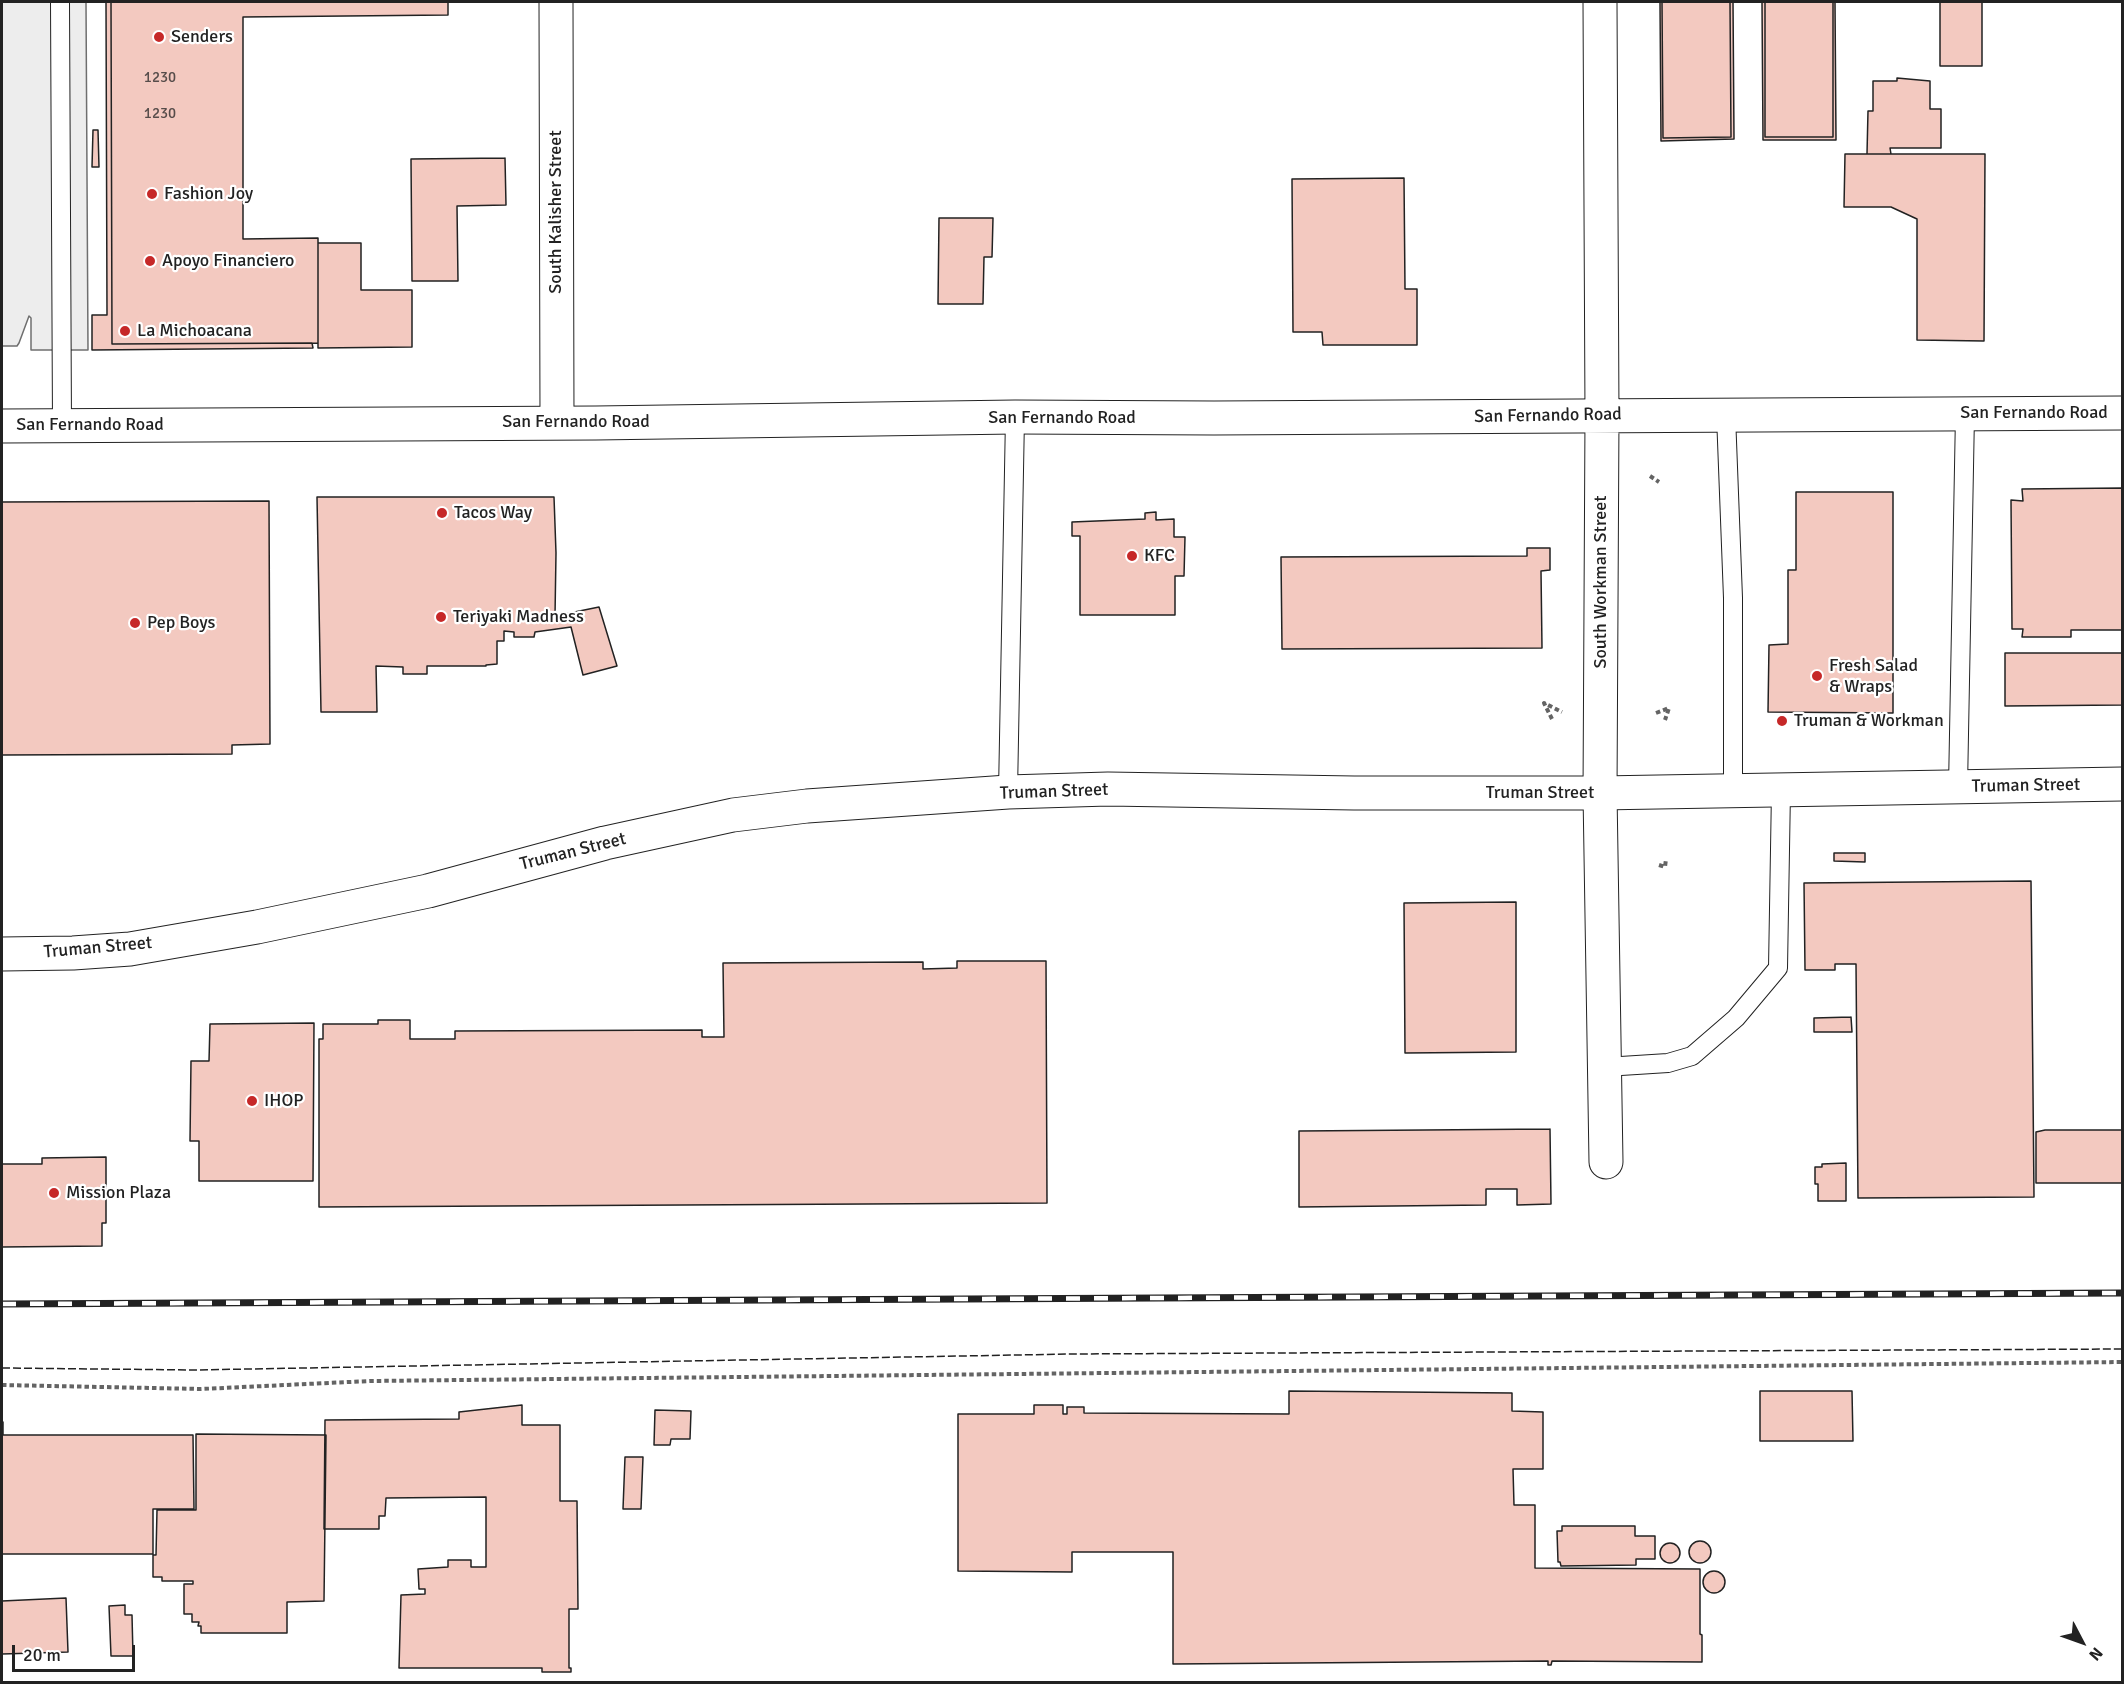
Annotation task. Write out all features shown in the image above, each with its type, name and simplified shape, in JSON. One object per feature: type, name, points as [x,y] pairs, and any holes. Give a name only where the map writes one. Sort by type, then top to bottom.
[{"type":"main road","name":"South Kalisher Street","points":[[556,2],[557,423]]},
{"type":"main road","name":"South Workman Street","points":[[1600,2],[1602,416],[1600,793],[1606,1162]]},
{"type":"main road","name":"San Fernando Road","points":[[2,426],[557,423],[1015,417],[2122,413]]},
{"type":"main road","name":"Truman Street","points":[[2,954],[130,949],[257,927],[428,891],[605,843],[733,815],[807,806],[1008,792],[1108,789],[1354,793],[1600,793],[2122,784]]},
{"type":"lane","points":[[60,2],[62,426]]},
{"type":"lane","points":[[1958,787],[1965,414]]},
{"type":"lane","points":[[1726,415],[1733,598],[1733,791]]},
{"type":"lane","points":[[1008,792],[1015,417]]},
{"type":"lane","points":[[1605,1067],[1668,1063],[1692,1056],[1736,1018],[1778,968],[1781,790]]},
{"type":"path","points":[[1650,476],[1659,482]]},
{"type":"path","points":[[1552,719],[1544,703],[1563,712]]},
{"type":"path","points":[[1656,713],[1669,708],[1665,720]]},
{"type":"path","points":[[1659,865],[1665,867],[1666,859]]},
{"type":"path","points":[[2,1385],[201,1389],[370,1381],[2122,1362]]},
{"type":"shaded area","points":[[2,2],[86,2],[88,350],[31,350],[31,318],[29,316],[17,346],[2,346]]},
{"type":"building","points":[[106,2],[111,2],[112,344],[312,343],[313,348],[92,350],[92,315],[107,315]]},
{"type":"building","points":[[111,2],[448,2],[448,15],[243,17],[243,239],[318,238],[318,343],[112,344]]},
{"type":"building","points":[[1660,2],[1662,2],[1663,138],[1731,137],[1730,2],[1733,2],[1734,139],[1661,141]]},
{"type":"building","points":[[1662,2],[1730,2],[1731,137],[1663,138]]},
{"type":"building","points":[[1762,2],[1765,2],[1765,137],[1833,137],[1833,2],[1835,2],[1836,140],[1763,140]]},
{"type":"building","points":[[1765,2],[1833,2],[1833,137],[1765,137]]},
{"type":"building","points":[[1940,2],[1982,2],[1982,66],[1940,66]]},
{"type":"building","points":[[1897,78],[1930,81],[1930,109],[1941,109],[1941,148],[1890,148],[1891,154],[1867,154],[1868,111],[1873,111],[1873,81],[1897,81]]},
{"type":"building","points":[[93,130],[98,130],[99,167],[92,167]]},
{"type":"building","points":[[1845,154],[1985,154],[1984,341],[1917,340],[1917,219],[1891,207],[1844,207]]},
{"type":"building","points":[[505,158],[506,205],[457,206],[458,281],[412,281],[411,159]]},
{"type":"building","points":[[1404,178],[1405,289],[1417,289],[1417,345],[1323,345],[1322,332],[1293,332],[1292,179]]},
{"type":"building","points":[[939,218],[993,218],[992,257],[984,257],[983,304],[938,304]]},
{"type":"building","points":[[318,243],[361,243],[361,290],[412,290],[412,347],[318,348]]},
{"type":"building","points":[[2122,488],[2122,630],[2071,630],[2071,637],[2022,637],[2023,629],[2012,629],[2011,500],[2023,501],[2022,489]]},
{"type":"building","points":[[1796,492],[1893,492],[1893,713],[1768,712],[1769,645],[1788,644],[1788,570],[1796,570]]},
{"type":"building","points":[[317,497],[554,497],[555,616],[599,607],[617,666],[583,675],[571,627],[535,632],[534,637],[514,637],[514,632],[504,631],[504,641],[497,641],[497,664],[427,666],[427,674],[403,674],[403,667],[376,666],[377,712],[321,712]]},
{"type":"building","name":"Pep Boys","points":[[269,501],[270,744],[232,745],[232,754],[2,755],[2,502]]},
{"type":"building","name":"KFC","points":[[1156,512],[1156,520],[1174,519],[1174,537],[1185,537],[1184,576],[1175,576],[1175,615],[1080,615],[1080,536],[1072,536],[1072,522],[1145,519],[1145,513]]},
{"type":"building","points":[[1527,548],[1550,548],[1550,570],[1541,571],[1542,648],[1282,649],[1281,557],[1527,556]]},
{"type":"building","points":[[2005,653],[2122,653],[2122,705],[2005,706]]},
{"type":"building","points":[[1834,853],[1865,853],[1865,862],[1834,861]]},
{"type":"building","points":[[2031,881],[2034,1197],[1858,1198],[1856,964],[1835,964],[1835,970],[1805,970],[1804,883]]},
{"type":"building","points":[[1516,902],[1516,1052],[1405,1053],[1404,903]]},
{"type":"building","points":[[957,961],[1046,961],[1047,1203],[319,1207],[319,1039],[323,1039],[323,1024],[378,1024],[378,1020],[410,1020],[410,1039],[455,1039],[455,1031],[702,1030],[702,1037],[724,1037],[723,963],[923,962],[923,969],[957,968]]},
{"type":"building","points":[[1851,1017],[1852,1032],[1814,1032],[1814,1018]]},
{"type":"building","name":"IHOP","points":[[314,1023],[313,1181],[199,1181],[199,1141],[190,1141],[191,1061],[209,1061],[210,1024]]},
{"type":"building","points":[[1550,1129],[1551,1204],[1517,1205],[1517,1189],[1486,1189],[1486,1205],[1299,1207],[1299,1131]]},
{"type":"building","points":[[2122,1130],[2122,1183],[2036,1183],[2036,1132]]},
{"type":"building","name":"Mission Plaza","points":[[106,1157],[106,1223],[102,1223],[102,1246],[2,1247],[2,1164],[42,1164],[42,1158]]},
{"type":"building","points":[[1846,1163],[1846,1201],[1818,1201],[1815,1167],[1822,1167],[1822,1164]]},
{"type":"building","points":[[1289,1391],[1512,1393],[1512,1411],[1543,1412],[1543,1469],[1513,1469],[1514,1505],[1535,1505],[1535,1568],[1700,1569],[1702,1662],[1552,1661],[1551,1665],[1548,1665],[1548,1661],[1173,1664],[1173,1552],[1072,1552],[1072,1572],[958,1571],[958,1414],[1034,1414],[1034,1405],[1063,1405],[1063,1414],[1067,1414],[1067,1407],[1084,1407],[1084,1413],[1289,1414]]},
{"type":"building","points":[[1760,1391],[1852,1391],[1853,1441],[1760,1441]]},
{"type":"building","points":[[522,1405],[522,1425],[560,1425],[560,1501],[577,1501],[578,1609],[569,1609],[569,1668],[571,1672],[542,1672],[542,1668],[399,1668],[401,1595],[425,1594],[425,1589],[419,1589],[418,1569],[448,1567],[448,1560],[471,1560],[471,1567],[486,1567],[486,1497],[386,1498],[385,1516],[379,1516],[379,1529],[324,1529],[325,1420],[459,1419],[459,1412]]},
{"type":"building","points":[[655,1410],[691,1411],[690,1439],[671,1439],[670,1445],[654,1445]]},
{"type":"building","points":[[2,1422],[3,1435],[193,1435],[194,1509],[153,1509],[153,1554],[2,1554]]},
{"type":"building","points":[[196,1434],[326,1435],[324,1601],[287,1602],[287,1633],[201,1633],[199,1622],[192,1622],[192,1614],[184,1614],[184,1584],[193,1584],[193,1581],[162,1581],[162,1577],[153,1577],[157,1510],[196,1510]]},
{"type":"building","points":[[625,1457],[643,1457],[641,1509],[623,1509]]},
{"type":"building","points":[[1562,1526],[1635,1526],[1635,1536],[1655,1536],[1655,1559],[1636,1559],[1636,1565],[1561,1566],[1558,1562],[1557,1531],[1562,1531]]},
{"type":"building","points":[[1700,1541],[1708,1544],[1711,1552],[1708,1560],[1700,1563],[1692,1560],[1689,1552],[1692,1544]]},
{"type":"building","points":[[1670,1543],[1677,1546],[1680,1553],[1677,1560],[1670,1563],[1663,1560],[1660,1553],[1663,1546]]},
{"type":"building","points":[[1714,1571],[1722,1574],[1725,1582],[1722,1590],[1714,1593],[1706,1590],[1703,1582],[1706,1574]]},
{"type":"building","points":[[66,1598],[68,1652],[2,1654],[2,1601]]},
{"type":"building","points":[[125,1605],[125,1615],[132,1615],[133,1656],[111,1656],[109,1606]]},
{"type":"railway","points":[[2,1304],[2122,1293]]},
{"type":"fence","points":[[2,1368],[195,1370],[1071,1354],[2122,1349]]},
{"type":"place","name":"Senders","points":[[159,37]]},
{"type":"place","name":"Fashion Joy","points":[[152,194]]},
{"type":"place","name":"Apoyo Financiero","points":[[150,261]]},
{"type":"place","name":"La Michoacana","points":[[125,331]]},
{"type":"place","name":"Tacos Way","points":[[442,513]]},
{"type":"place","name":"KFC","points":[[1132,556]]},
{"type":"place","name":"Teriyaki Madness","points":[[441,617]]},
{"type":"place","name":"Pep Boys","points":[[135,623]]},
{"type":"place","name":"Fresh Salad & Wraps","points":[[1817,676]]},
{"type":"place","name":"Truman & Workman","points":[[1782,721]]},
{"type":"place","name":"IHOP","points":[[252,1101]]},
{"type":"place","name":"Mission Plaza","points":[[54,1193]]}]
